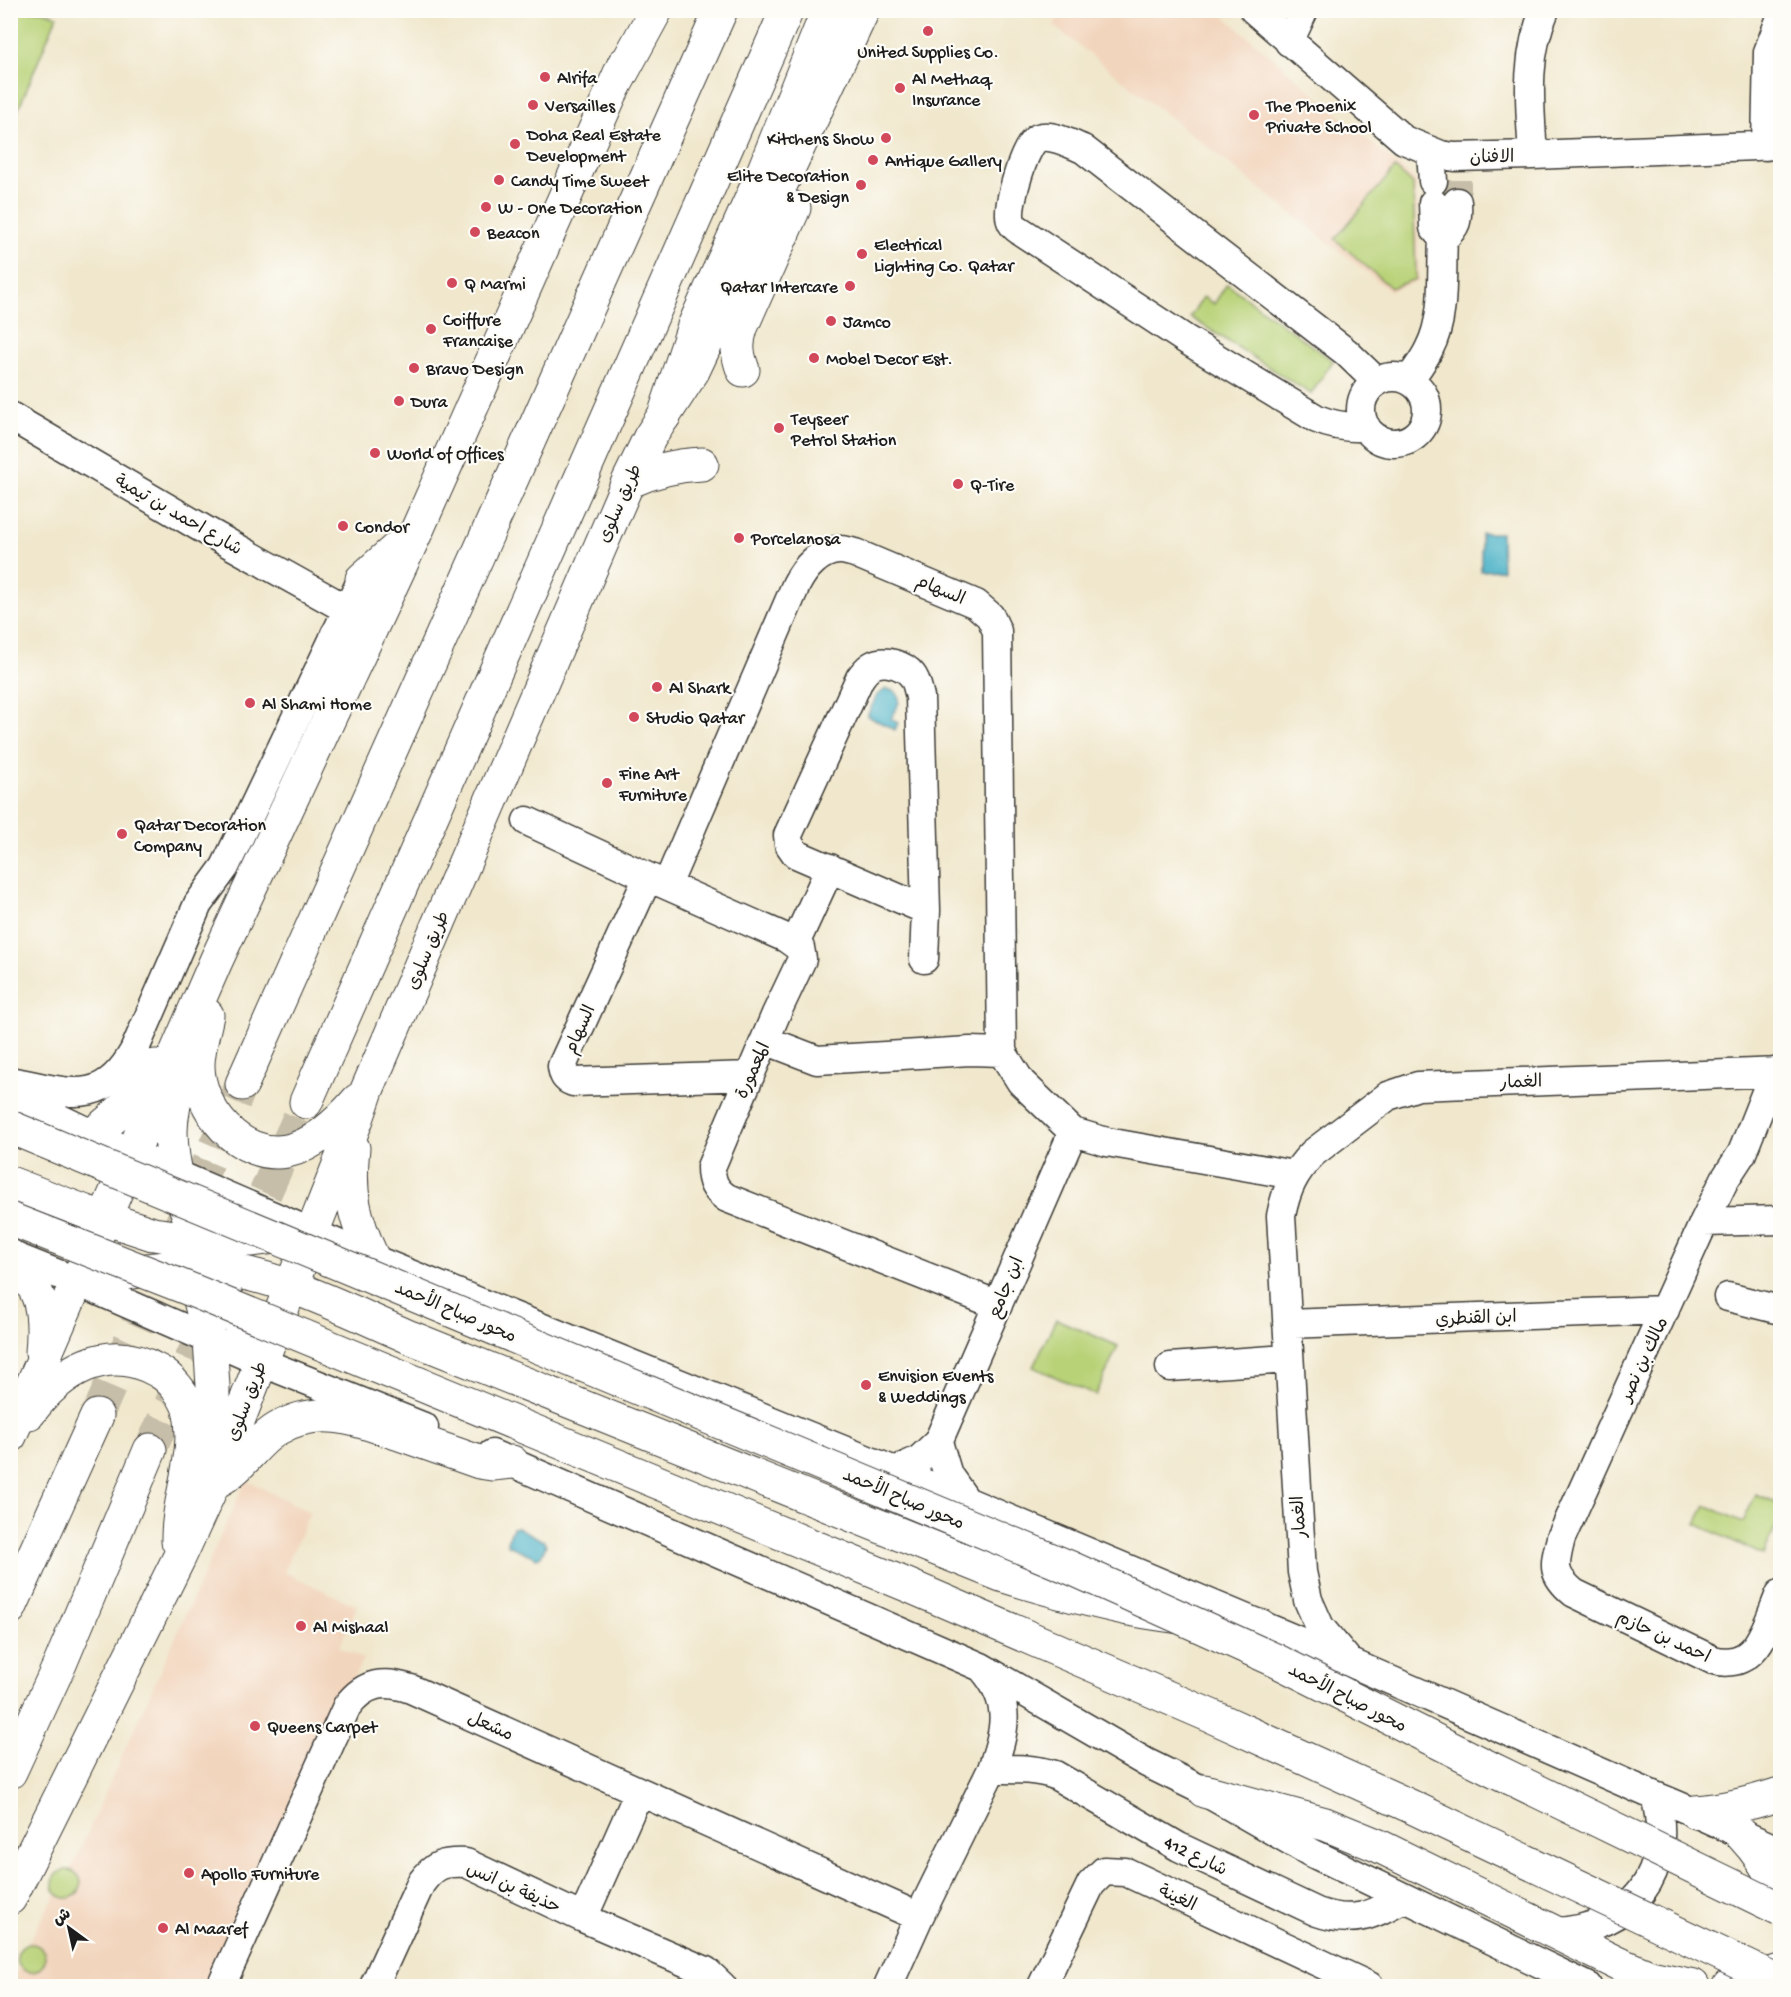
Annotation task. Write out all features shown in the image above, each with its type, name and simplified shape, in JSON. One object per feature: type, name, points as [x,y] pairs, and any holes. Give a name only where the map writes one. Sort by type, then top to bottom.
[{"type":"main road","points":[[10,1437],[216,961],[418,528],[647,10]]},
{"type":"main road","points":[[612,91],[656,10]]},
{"type":"main road","points":[[242,1084],[721,10]]},
{"type":"main road","points":[[306,1102],[787,10]]},
{"type":"main road","points":[[664,416],[694,326],[762,175],[828,10]]},
{"type":"main road","points":[[743,370],[736,343],[741,328],[850,81],[862,42],[864,10]]},
{"type":"main road","name":"طريق سلوى","points":[[10,1898],[179,1558],[214,1482],[362,1104],[628,482],[650,437],[693,371],[864,10]]},
{"type":"main road","points":[[628,482],[663,468],[702,464]]},
{"type":"main road","points":[[362,579],[418,528]]},
{"type":"main road","points":[[331,714],[342,622]]},
{"type":"main road","points":[[216,961],[198,1064],[200,1083],[206,1099],[213,1114],[230,1133],[243,1143],[264,1150],[287,1151],[324,1134],[362,1104]]},
{"type":"main road","points":[[92,1135],[140,1091],[191,999],[216,961]]},
{"type":"main road","points":[[179,1558],[213,1416],[210,1340],[196,1253],[176,1174],[172,1146],[173,1111],[216,961]]},
{"type":"main road","points":[[362,1104],[351,1168],[351,1192],[355,1215],[373,1259]]},
{"type":"main road","name":"محور صباح الأحمد","points":[[10,1126],[1071,1568],[1275,1660],[1780,1909]]},
{"type":"main road","points":[[133,1154],[155,1183],[261,1362]]},
{"type":"main road","points":[[10,1183],[153,1234],[196,1253],[290,1287],[1001,1575],[1065,1594],[1129,1609],[1195,1620],[1261,1626]]},
{"type":"main road","points":[[10,1219],[200,1294],[896,1581],[1211,1716],[1776,1974]]},
{"type":"main road","points":[[78,1282],[150,1270],[196,1253],[252,1240],[311,1232]]},
{"type":"main road","points":[[10,1255],[32,1281],[41,1303],[44,1334],[40,1368]]},
{"type":"main road","points":[[10,1437],[34,1406],[65,1377],[82,1366],[102,1359],[122,1358],[145,1363],[162,1373],[177,1388],[188,1408],[191,1427],[189,1459],[180,1511],[179,1558]]},
{"type":"main road","points":[[10,1608],[97,1416]]},
{"type":"main road","points":[[214,1482],[222,1479],[260,1442],[276,1430],[294,1420],[314,1416],[336,1416],[360,1421],[479,1462],[492,1464],[512,1462]]},
{"type":"main road","points":[[10,1772],[60,1664],[150,1450]]},
{"type":"main road","points":[[1204,1791],[1325,1824],[1379,1846],[1619,1964],[1650,1977],[1693,1986]]},
{"type":"main road","points":[[1695,1812],[1739,1806],[1780,1794]]},
{"type":"main road","points":[[1741,1834],[1771,1872],[1780,1892]]},
{"type":"main road","points":[[1729,1986],[1776,1974]]},
{"type":"street","name":"الافنان","points":[[1254,10],[1404,140],[1444,179],[1533,155],[1773,146]]},
{"type":"street","points":[[1289,42],[1304,10]]},
{"type":"street","points":[[1533,155],[1528,86],[1529,68],[1536,34],[1545,10]]},
{"type":"street","points":[[1773,146],[1768,52],[1780,20]]},
{"type":"street","points":[[1366,427],[1340,427],[1317,419],[1185,339],[1013,226],[1010,215],[1012,195],[1029,146],[1039,137],[1050,137],[1083,149],[1346,352],[1376,381]]},
{"type":"street","points":[[1409,380],[1430,349],[1435,334],[1440,307],[1443,239],[1457,222],[1444,179]]},
{"type":"street","points":[[1392,376],[1409,380],[1422,392],[1427,408],[1426,417],[1418,432],[1411,438],[1395,443],[1378,439],[1366,427],[1361,413],[1362,399],[1376,381],[1392,376]]},
{"type":"street","name":"شارع احمد بن تيمية","points":[[10,416],[219,537],[342,622]]},
{"type":"street","name":"السهام","points":[[750,1076],[573,1082],[567,1080],[562,1066],[657,881],[802,573],[813,562],[839,550],[855,553],[976,604],[990,616],[997,631],[1002,1052]]},
{"type":"street","points":[[10,1081],[73,1093],[88,1092],[101,1088],[125,1068],[198,904],[225,867],[362,579]]},
{"type":"street","points":[[924,959],[926,910],[918,685],[904,668],[883,663],[874,664],[860,678],[788,835],[791,849],[796,854],[926,910]]},
{"type":"street","points":[[527,821],[790,941],[825,866]]},
{"type":"street","name":"المعمورة","points":[[790,941],[800,948],[802,959],[711,1167],[714,1187],[727,1198],[998,1305]]},
{"type":"street","points":[[765,1040],[817,1060],[970,1051],[1002,1052],[1020,1082],[1073,1132],[1087,1138],[1294,1175]]},
{"type":"street","name":"الغمار","points":[[1349,1662],[1320,1627],[1308,1600],[1302,1572],[1281,1216],[1285,1195],[1294,1175],[1313,1152],[1388,1096],[1418,1086],[1770,1073]]},
{"type":"street","name":"مالك بن نصر","points":[[1561,1538],[1725,1179],[1730,1150],[1770,1073]]},
{"type":"street","name":"محور صباح الأحمد","points":[[10,1095],[176,1174],[373,1259],[968,1502],[1349,1662],[1780,1851]]},
{"type":"street","name":"ابن جامع","points":[[894,1472],[920,1459],[938,1442],[1073,1132]]},
{"type":"street","points":[[1704,1222],[1780,1220]]},
{"type":"street","points":[[10,1255],[78,1282],[261,1362],[512,1462],[981,1667],[1147,1764],[1204,1791],[1310,1852],[1587,1986]]},
{"type":"street","points":[[1728,1297],[1780,1310]]},
{"type":"street","name":"ابن القنطري","points":[[1287,1324],[1665,1310]]},
{"type":"street","points":[[1170,1367],[1288,1359]]},
{"type":"street","points":[[938,1442],[948,1475],[968,1502]]},
{"type":"street","name":"احمد بن حازم","points":[[1561,1538],[1556,1569],[1560,1581],[1574,1593],[1713,1660],[1726,1664],[1739,1661],[1750,1654],[1758,1644],[1780,1594]]},
{"type":"street","points":[[888,1986],[919,1917],[992,1769],[1004,1734],[1003,1705],[991,1678],[981,1667]]},
{"type":"street","name":"مشعل","points":[[221,1986],[347,1706],[363,1689],[388,1683],[411,1689],[919,1917]]},
{"type":"street","name":"شارع 412","points":[[992,1769],[1027,1768],[1055,1775],[1179,1847],[1331,1917],[1345,1919],[1368,1916],[1404,1898]]},
{"type":"street","name":"حذيفة بن انس","points":[[583,1918],[639,1792]]},
{"type":"street","points":[[1554,1932],[1574,1931],[1603,1922],[1628,1906],[1642,1892],[1652,1874],[1660,1845],[1661,1815],[1655,1796]]},
{"type":"street","name":"حذيفة بن انس","points":[[374,1986],[421,1883],[430,1871],[450,1862],[466,1863],[583,1918],[706,1971],[722,1986]]},
{"type":"street","name":"الغينة","points":[[1042,1986],[1091,1884],[1104,1871],[1126,1872],[1369,1986]]},
{"type":"shaded area","name":"The Phoenix Private School","points":[[1048,11],[1218,11],[1416,181],[1419,281],[1390,291],[1054,26],[1057,19]]},
{"type":"shaded area","points":[[246,1480],[310,1512],[284,1572],[357,1606],[339,1647],[363,1658],[215,1986],[11,1986],[30,1939],[73,1865]]},
{"type":"green space","points":[[11,10],[43,11],[57,16],[11,127]]},
{"type":"green space","points":[[1395,168],[1413,184],[1416,279],[1391,288],[1335,239]]},
{"type":"green space","points":[[1227,284],[1333,361],[1311,394],[1190,317],[1203,297],[1214,304]]},
{"type":"green space","points":[[1056,1319],[1118,1346],[1096,1395],[1033,1367]]},
{"type":"green space","points":[[1756,1494],[1780,1505],[1780,1518],[1763,1555],[1696,1524],[1705,1505],[1743,1522]]},
{"type":"green space","points":[[67,1870],[77,1874],[81,1884],[77,1894],[67,1898],[57,1894],[53,1884],[57,1874]]},
{"type":"green space","points":[[31,1944],[41,1948],[45,1958],[41,1968],[31,1972],[21,1968],[17,1958],[21,1948]]},
{"type":"water","points":[[1481,533],[1501,533],[1502,570],[1481,571]]},
{"type":"water","points":[[886,689],[895,691],[899,698],[891,719],[898,723],[895,730],[867,716],[877,695]]},
{"type":"water","points":[[517,1527],[544,1541],[546,1545],[541,1556],[537,1558],[508,1545],[507,1541],[513,1528]]},
{"type":"tunnel","points":[[1457,180],[1457,202]]},
{"type":"tunnel","points":[[97,1416],[242,1084]]},
{"type":"tunnel","points":[[245,1238],[306,1102]]},
{"type":"tunnel","points":[[150,1450],[212,1313]]},
{"type":"place","name":"United Supplies Co.","points":[[928,31]]},
{"type":"place","name":"Alrifa","points":[[545,77]]},
{"type":"place","name":"Al Methaq Insurance","points":[[900,88]]},
{"type":"place","name":"Versailles","points":[[533,105]]},
{"type":"place","name":"The Phoenix Private School","points":[[1254,115]]},
{"type":"place","name":"Kitchens Show","points":[[886,138]]},
{"type":"place","name":"Doha Real Estate Development","points":[[515,144]]},
{"type":"place","name":"Antique Gallery","points":[[873,160]]},
{"type":"place","name":"Candy Time Sweet","points":[[499,180]]},
{"type":"place","name":"Elite Decoration & Design","points":[[861,185]]},
{"type":"place","name":"W - One Decoration","points":[[486,207]]},
{"type":"place","name":"Beacon","points":[[475,232]]},
{"type":"place","name":"Electrical Lighting Co. Qatar","points":[[862,254]]},
{"type":"place","name":"Q Marmi","points":[[452,283]]},
{"type":"place","name":"Qatar Intercare","points":[[850,286]]},
{"type":"place","name":"Jamco","points":[[831,321]]},
{"type":"place","name":"Coiffure Francaise","points":[[431,329]]},
{"type":"place","name":"Mobel Decor Est.","points":[[814,358]]},
{"type":"place","name":"Bravo Design","points":[[414,368]]},
{"type":"place","name":"Dura","points":[[399,401]]},
{"type":"place","name":"Teyseer Petrol Station","points":[[779,428]]},
{"type":"place","name":"World of Offices","points":[[375,453]]},
{"type":"place","name":"Q-Tire","points":[[958,484]]},
{"type":"place","name":"Condor","points":[[343,526]]},
{"type":"place","name":"Porcelanosa","points":[[739,538]]},
{"type":"place","name":"Al Shark","points":[[657,687]]},
{"type":"place","name":"Al Shami Home","points":[[250,703]]},
{"type":"place","name":"Studio Qatar","points":[[634,717]]},
{"type":"place","name":"Fine Art Furniture","points":[[607,783]]},
{"type":"place","name":"Qatar Decoration Company","points":[[122,834]]},
{"type":"place","name":"Envision Events & Weddings","points":[[866,1385]]},
{"type":"place","name":"Al Mishaal","points":[[301,1626]]},
{"type":"place","name":"Queens Carpet","points":[[255,1726]]},
{"type":"place","name":"Apollo Furniture","points":[[189,1873]]},
{"type":"place","name":"Al Maaref","points":[[163,1928]]}]
